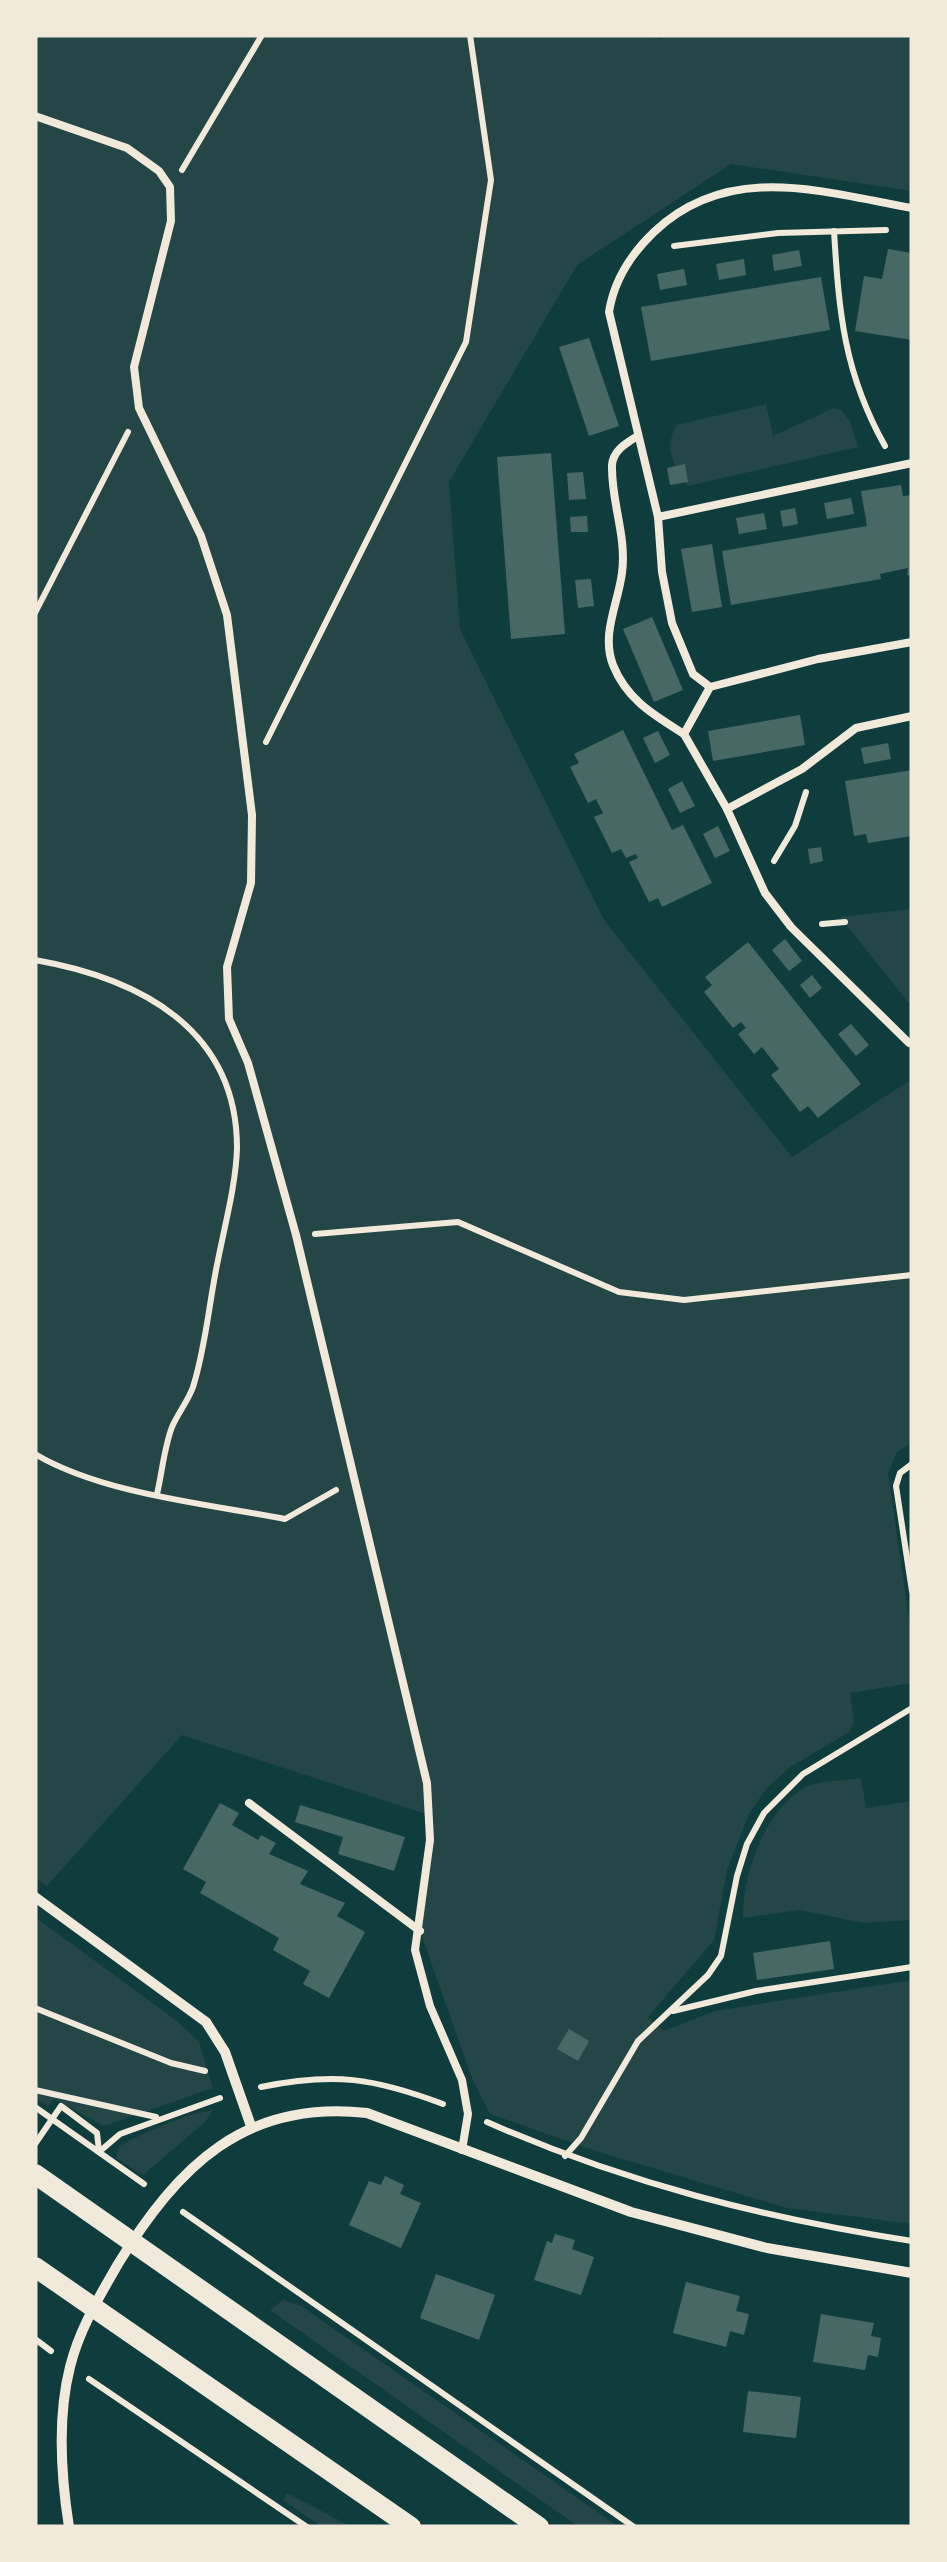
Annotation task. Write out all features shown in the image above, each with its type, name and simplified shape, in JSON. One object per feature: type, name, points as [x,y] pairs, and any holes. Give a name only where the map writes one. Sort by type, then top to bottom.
[{"type":"main road","points":[[35,2174],[538,2527]]},
{"type":"main road","points":[[35,2267],[411,2527]]},
{"type":"street","points":[[35,1897],[189,2006],[214,2032],[236,2078],[250,2126]]},
{"type":"street","points":[[68,2527],[62,2430],[70,2365],[92,2308],[163,2198],[202,2159],[250,2126],[282,2115],[333,2109],[388,2119],[631,2212],[768,2248],[912,2273]]},
{"type":"lane","points":[[35,116],[126,148],[159,171],[170,188],[171,222],[134,367],[139,408],[200,536],[227,615],[247,778],[250,883],[227,967],[229,1018],[248,1063],[296,1236],[428,1783],[430,1840],[415,1950],[430,2006],[462,2080],[468,2114],[462,2150]]},
{"type":"lane","points":[[710,687],[694,674],[672,622],[662,572],[658,517],[609,312],[614,284],[635,253],[666,221],[708,195],[730,189],[785,186],[912,208]]},
{"type":"lane","points":[[636,437],[620,446],[612,462],[624,531],[622,574],[608,644],[611,661],[628,694],[684,734],[727,809],[766,893],[791,927],[909,1043]]},
{"type":"lane","points":[[658,517],[912,463]]},
{"type":"lane","points":[[684,734],[710,687],[818,659],[912,642]]},
{"type":"lane","points":[[727,809],[802,769],[856,728],[912,716]]},
{"type":"lane","points":[[249,1802],[420,1931]]},
{"type":"path","points":[[170,188],[218,116],[262,35]]},
{"type":"path","points":[[247,778],[466,342],[491,180],[470,35]]},
{"type":"path","points":[[732,227],[733,237]]},
{"type":"path","points":[[834,231],[848,364],[862,405],[895,465]]},
{"type":"path","points":[[635,253],[733,237],[893,231]]},
{"type":"path","points":[[35,613],[139,408]]},
{"type":"path","points":[[775,861],[806,800],[802,769]]},
{"type":"path","points":[[35,960],[73,966],[142,990],[192,1028],[227,1084],[237,1147],[226,1222],[203,1350],[192,1390],[171,1430],[157,1494]]},
{"type":"path","points":[[296,1236],[458,1222],[619,1292],[684,1300],[912,1274]]},
{"type":"path","points":[[35,1454],[54,1466],[157,1494],[285,1519],[355,1480]]},
{"type":"path","points":[[912,1464],[900,1472],[896,1486],[912,1591]]},
{"type":"path","points":[[565,2156],[581,2138],[638,2041],[672,2011],[720,1956],[737,1876],[747,1844],[764,1813],[802,1774],[912,1708]]},
{"type":"path","points":[[672,2011],[756,1991],[912,1967]]},
{"type":"path","points":[[35,2008],[170,2062],[236,2078]]},
{"type":"path","points":[[35,2090],[157,2118]]},
{"type":"path","points":[[35,2144],[61,2106],[97,2132],[100,2152]]},
{"type":"path","points":[[35,2107],[634,2527]]},
{"type":"path","points":[[70,2365],[307,2527]]},
{"type":"shaded area","points":[[35,35],[645,35],[662,39],[661,35],[912,35],[912,191],[731,164],[577,265],[449,482],[460,629],[604,920],[792,1157],[912,1079],[912,1443],[897,1452],[888,1473],[912,1640],[912,1683],[850,1693],[854,1721],[849,1732],[790,1767],[766,1789],[749,1814],[727,1870],[714,1940],[648,2017],[664,2031],[715,2011],[912,1980],[912,2224],[787,2208],[596,2151],[490,2114],[472,2078],[420,1931],[429,1815],[182,1735],[47,1886],[35,1877]]},
{"type":"shaded area","points":[[766,404],[773,436],[834,408],[841,410],[850,421],[858,447],[688,486],[672,457],[671,441],[677,425]]},
{"type":"shaded area","points":[[912,909],[912,1007],[840,917]]},
{"type":"shaded area","points":[[861,1778],[866,1808],[912,1801],[912,1920],[864,1923],[800,1910],[743,1918],[752,1863],[779,1811],[806,1787]]},
{"type":"shaded area","points":[[35,1917],[177,2021],[199,2042],[213,2088],[104,2126],[54,2099],[48,2106],[35,2098]]},
{"type":"shaded area","points":[[213,2110],[206,2121],[143,2175],[116,2158],[119,2146],[130,2140]]},
{"type":"shaded area","points":[[283,2300],[301,2306],[619,2527],[579,2527],[270,2310]]},
{"type":"shaded area","points":[[287,2493],[352,2527],[322,2527],[283,2500]]},
{"type":"building","points":[[888,249],[912,253],[912,340],[855,331],[864,276],[882,279]]},
{"type":"building","points":[[799,250],[802,266],[774,271],[772,255]]},
{"type":"building","points":[[744,259],[746,275],[719,280],[716,264]]},
{"type":"building","points":[[684,269],[687,285],[660,290],[657,274]]},
{"type":"building","points":[[821,277],[830,330],[651,361],[641,307]]},
{"type":"building","points":[[589,338],[619,426],[589,436],[559,347]]},
{"type":"building","points":[[551,453],[565,634],[511,639],[497,457]]},
{"type":"building","points":[[685,464],[688,482],[670,485],[667,468]]},
{"type":"building","points":[[583,472],[586,499],[569,500],[567,473]]},
{"type":"building","points":[[901,485],[903,496],[912,495],[912,576],[907,575],[908,568],[880,574],[881,579],[731,605],[722,551],[867,526],[861,491]]},
{"type":"building","points":[[851,498],[854,514],[827,519],[824,503]]},
{"type":"building","points":[[795,508],[798,524],[783,527],[780,511]]},
{"type":"building","points":[[764,513],[767,529],[739,534],[736,518]]},
{"type":"building","points":[[587,516],[588,532],[571,532],[570,517]]},
{"type":"building","points":[[712,544],[722,607],[692,612],[681,549]]},
{"type":"building","points":[[591,579],[594,606],[578,608],[575,580]]},
{"type":"building","points":[[652,617],[683,690],[654,702],[623,629]]},
{"type":"building","points":[[800,715],[805,745],[713,761],[708,731]]},
{"type":"building","points":[[623,730],[672,830],[683,825],[712,883],[662,907],[658,898],[649,902],[629,862],[638,858],[636,854],[626,858],[621,849],[612,853],[594,817],[603,813],[596,799],[588,803],[570,767],[579,763],[574,754]]},
{"type":"building","points":[[658,731],[670,755],[655,763],[643,738]]},
{"type":"building","points":[[888,743],[891,759],[864,764],[861,748]]},
{"type":"building","points":[[912,770],[912,836],[868,843],[866,834],[854,836],[845,781]]},
{"type":"building","points":[[682,781],[695,806],[680,813],[668,789]]},
{"type":"building","points":[[718,826],[730,851],[715,858],[703,834]]},
{"type":"building","points":[[821,847],[823,861],[810,864],[808,849]]},
{"type":"building","points":[[785,939],[802,961],[789,971],[772,950]]},
{"type":"building","points":[[748,942],[861,1084],[818,1118],[808,1106],[800,1112],[771,1075],[779,1069],[762,1047],[754,1054],[738,1034],[746,1028],[741,1022],[733,1028],[704,992],[712,985],[705,977]]},
{"type":"building","points":[[812,975],[822,988],[810,998],[800,985]]},
{"type":"building","points":[[851,1024],[869,1045],[856,1056],[838,1034]]},
{"type":"building","points":[[220,1803],[239,1813],[232,1825],[258,1840],[261,1835],[276,1843],[269,1854],[308,1871],[300,1884],[345,1903],[337,1916],[365,1932],[329,1998],[303,1984],[310,1971],[273,1950],[279,1938],[200,1893],[206,1882],[183,1869]]},
{"type":"building","points":[[300,1805],[405,1837],[394,1871],[338,1854],[343,1837],[295,1822]]},
{"type":"building","points":[[830,1941],[834,1969],[757,1980],[753,1953]]},
{"type":"building","points":[[569,2029],[589,2041],[578,2061],[557,2049]]},
{"type":"building","points":[[385,2176],[404,2185],[400,2194],[421,2203],[401,2248],[349,2225],[369,2181],[381,2185]]},
{"type":"building","points":[[555,2234],[575,2240],[572,2249],[594,2257],[581,2295],[534,2280],[547,2241],[552,2243]]},
{"type":"building","points":[[436,2274],[495,2295],[479,2340],[420,2318]]},
{"type":"building","points":[[686,2282],[740,2296],[736,2311],[749,2314],[744,2335],[730,2331],[726,2347],[673,2333]]},
{"type":"building","points":[[821,2314],[874,2323],[871,2336],[881,2338],[878,2357],[868,2355],[865,2370],[813,2362]]},
{"type":"building","points":[[748,2391],[801,2397],[796,2438],[743,2432]]}]
